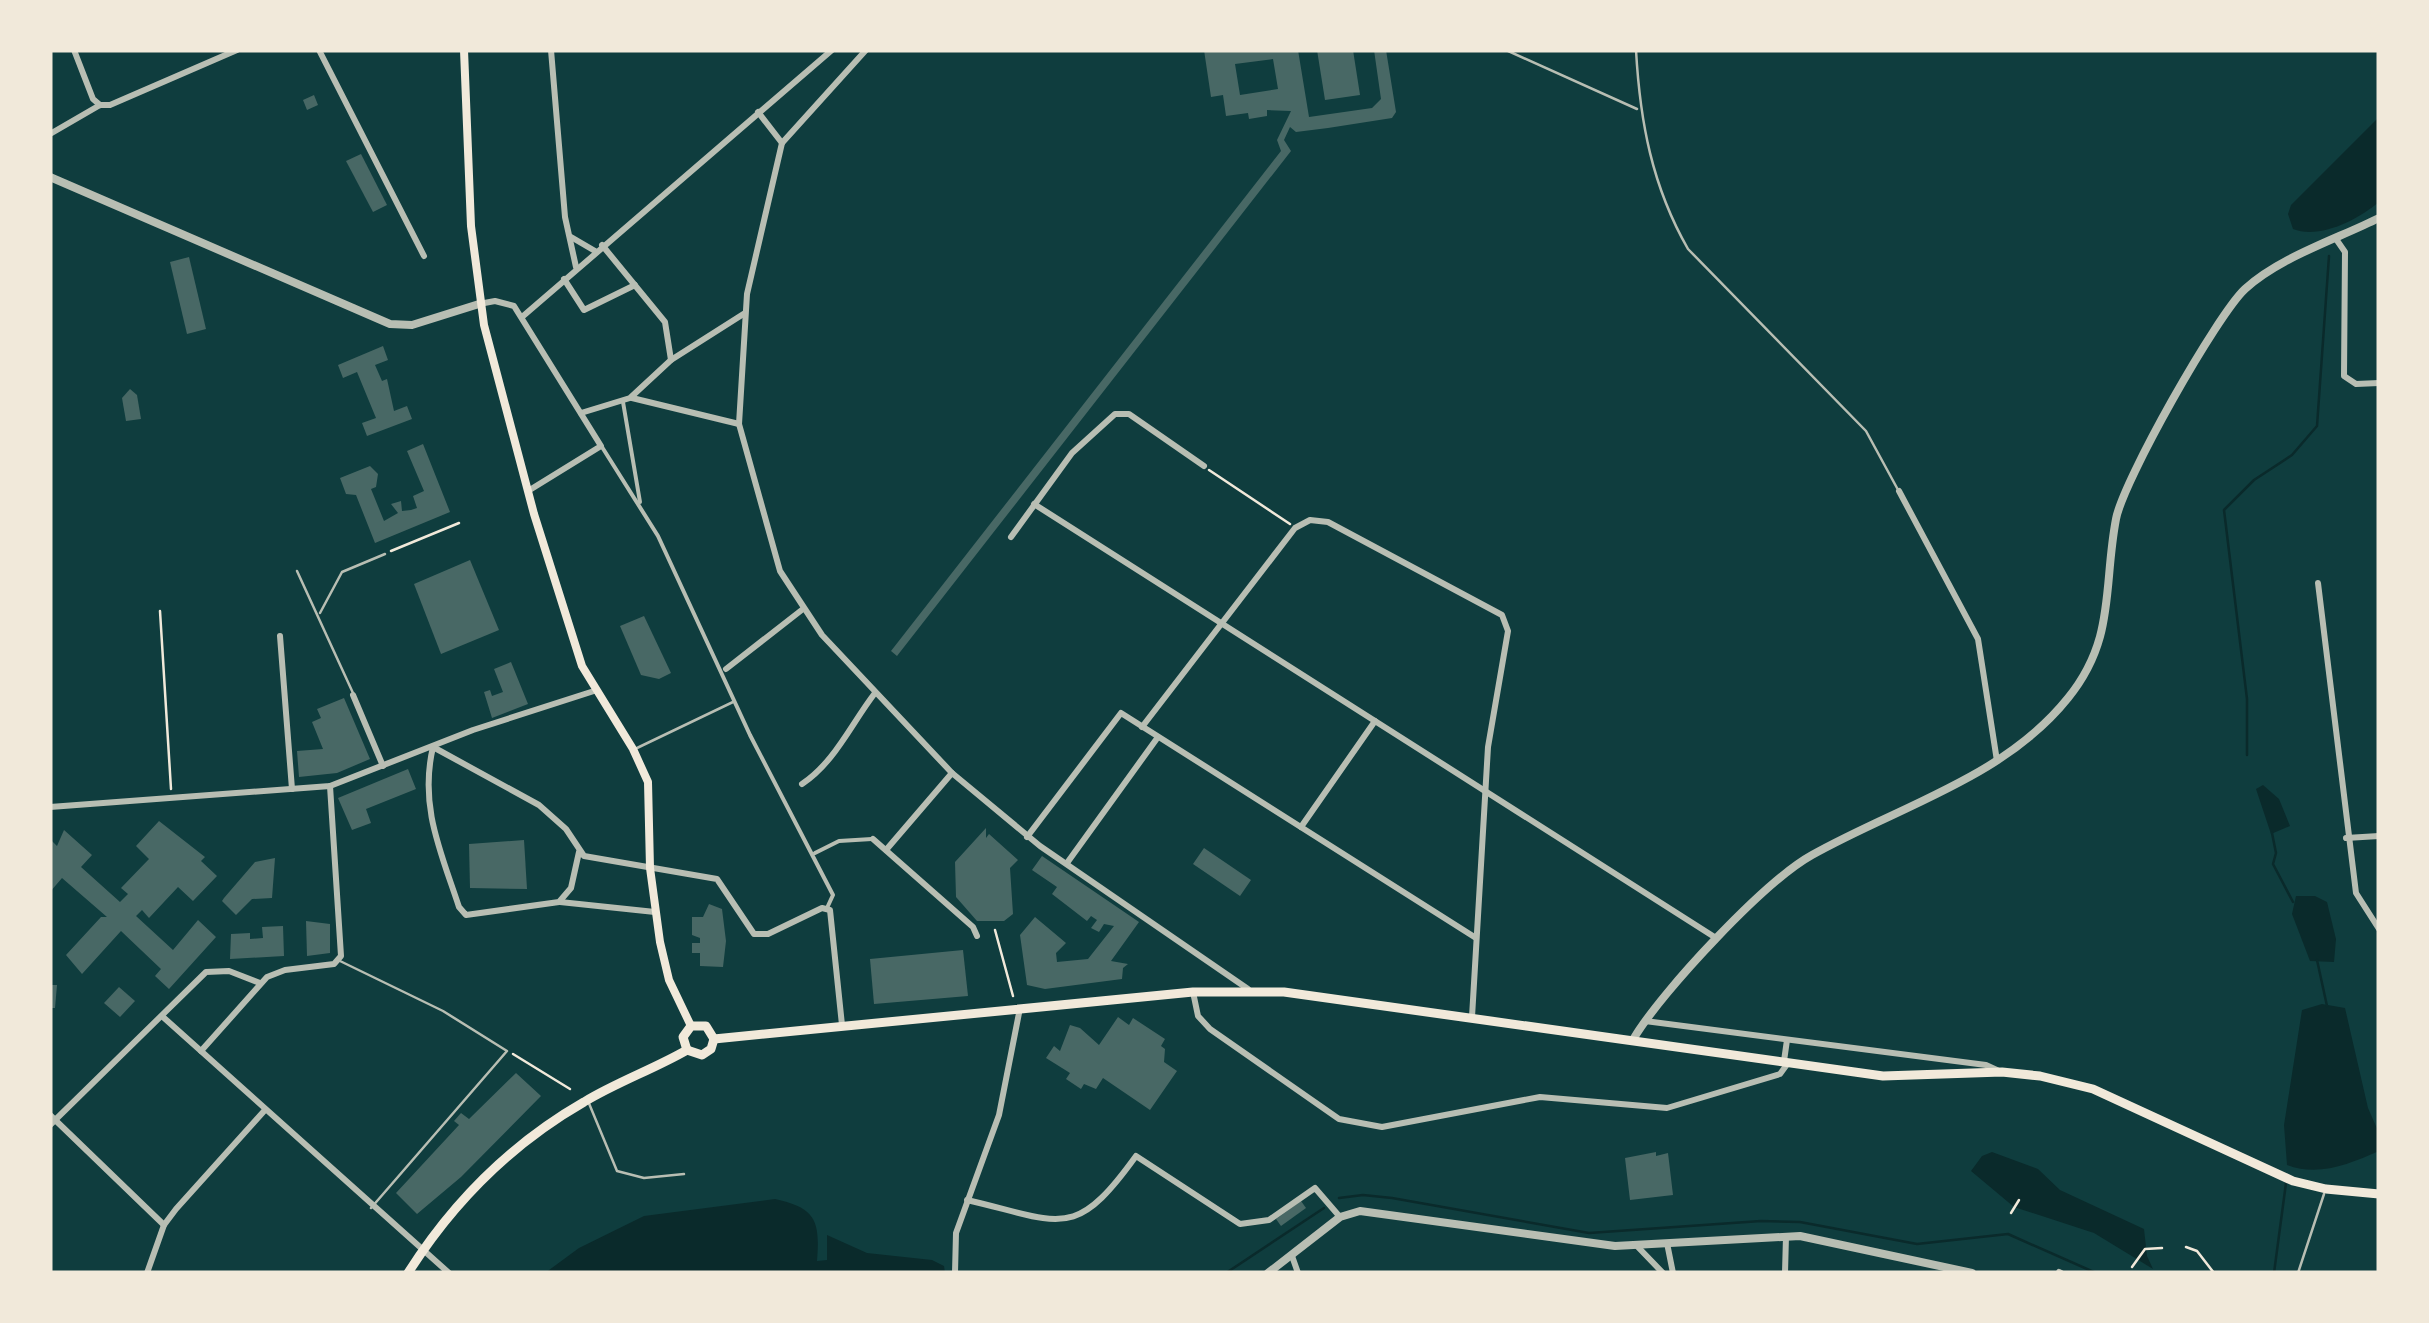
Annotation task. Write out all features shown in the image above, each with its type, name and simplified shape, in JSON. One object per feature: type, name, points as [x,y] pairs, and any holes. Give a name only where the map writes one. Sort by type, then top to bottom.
[{"type":"main road","points":[[464,50],[471,226],[480,304],[528,490],[582,666],[633,749],[650,797],[645,867],[669,980],[691,1026]]},
{"type":"main road","points":[[408,1273],[494,1166],[545,1125],[687,1050],[702,1054],[714,1039],[1248,989],[1911,1078],[2002,1072],[2093,1089],[2212,1140],[2293,1181],[2326,1190],[2379,1194]]},
{"type":"main road","points":[[691,1026],[706,1026],[714,1039]]},
{"type":"main road","points":[[687,1050],[684,1037],[691,1026]]},
{"type":"street","points":[[74,50],[93,99],[100,106]]},
{"type":"street","points":[[50,134],[100,106],[237,50]]},
{"type":"street","points":[[319,50],[424,256]]},
{"type":"street","points":[[551,50],[576,268]]},
{"type":"street","points":[[522,316],[832,50]]},
{"type":"street","points":[[866,50],[782,144],[746,314],[748,335],[739,424],[774,556],[802,609],[952,773],[1027,836],[1248,989]]},
{"type":"street","points":[[758,112],[782,144]]},
{"type":"street","points":[[50,177],[374,318],[405,326],[480,304],[509,303],[522,316],[640,502],[724,670],[735,701],[817,852],[833,895],[827,908],[768,934],[752,931],[728,890],[713,878],[590,858],[579,851],[566,829],[539,806],[433,747]]},
{"type":"street","points":[[1634,1038],[1644,1021],[1717,939],[1809,856],[1997,762],[2036,733],[2070,696],[2090,664],[2106,622],[2116,522],[2130,480],[2236,299],[2279,267],[2379,218]]},
{"type":"street","points":[[570,236],[595,251]]},
{"type":"street","points":[[2336,240],[2344,252],[2342,370],[2348,380],[2379,384]]},
{"type":"street","points":[[602,245],[665,322],[671,360]]},
{"type":"street","points":[[564,279],[584,310],[635,285]]},
{"type":"street","points":[[581,413],[627,400],[671,360],[746,314]]},
{"type":"street","points":[[627,400],[739,424]]},
{"type":"street","points":[[627,400],[640,502]]},
{"type":"street","points":[[1011,537],[1072,453],[1123,411],[1204,466]]},
{"type":"street","points":[[528,490],[601,446]]},
{"type":"street","points":[[1899,492],[1978,639],[1997,762]]},
{"type":"street","points":[[1034,504],[1717,939]]},
{"type":"street","points":[[1142,727],[1295,528],[1310,520],[1328,522],[1502,615],[1508,631],[1494,700],[1472,1017]]},
{"type":"street","points":[[650,540],[658,536]]},
{"type":"street","points":[[2318,583],[2346,838],[2356,893],[2379,929]]},
{"type":"street","points":[[724,670],[802,609]]},
{"type":"street","points":[[280,636],[292,789]]},
{"type":"street","points":[[50,808],[330,786],[594,691]]},
{"type":"street","points":[[802,784],[830,762],[844,734],[875,693]]},
{"type":"street","points":[[353,694],[383,766]]},
{"type":"street","points":[[1027,836],[1121,713],[1476,938]]},
{"type":"street","points":[[1301,827],[1375,721]]},
{"type":"street","points":[[1067,863],[1158,736]]},
{"type":"street","points":[[433,747],[428,780],[430,820],[462,912],[470,916],[559,902],[656,912]]},
{"type":"street","points":[[886,850],[952,773]]},
{"type":"street","points":[[201,1050],[260,983],[276,972],[338,960],[330,786]]},
{"type":"street","points":[[2346,838],[2379,836]]},
{"type":"street","points":[[817,852],[838,842],[873,840],[974,926],[977,936]]},
{"type":"street","points":[[559,902],[571,888],[579,851]]},
{"type":"street","points":[[827,908],[832,916],[842,1026]]},
{"type":"street","points":[[164,1225],[52,1120],[206,972],[216,969],[260,983]]},
{"type":"street","points":[[1194,992],[1198,1016],[1210,1029],[1328,1112],[1362,1126],[1402,1126],[1540,1096],[1667,1108],[1780,1074],[1787,1061],[1787,1040]]},
{"type":"street","points":[[955,1269],[956,1233],[999,1115],[1020,1008]]},
{"type":"street","points":[[162,1017],[371,1208],[449,1273]]},
{"type":"street","points":[[1644,1021],[1986,1065],[2002,1072]]},
{"type":"street","points":[[147,1273],[164,1225],[265,1110]]},
{"type":"street","points":[[967,1200],[1053,1218],[1074,1218],[1105,1200],[1136,1156],[1240,1224],[1269,1220],[1314,1188],[1340,1216]]},
{"type":"street","points":[[1268,1273],[1340,1216],[1360,1212],[1566,1242],[1636,1245],[1786,1235],[1972,1273]]},
{"type":"street","points":[[1785,1273],[1786,1235]]},
{"type":"street","points":[[1667,1243],[1673,1273]]},
{"type":"street","points":[[1636,1245],[1663,1273]]},
{"type":"street","points":[[1292,1256],[1298,1273]]},
{"type":"lane","points":[[1506,50],[1638,110]]},
{"type":"lane","points":[[1636,50],[1638,110],[1669,216],[1688,249],[1866,431],[1899,492]]},
{"type":"lane","points":[[318,615],[342,572],[385,554]]},
{"type":"lane","points":[[298,572],[353,694]]},
{"type":"lane","points":[[633,749],[735,701]]},
{"type":"lane","points":[[338,960],[443,1011],[507,1051],[371,1208]]},
{"type":"lane","points":[[587,1100],[617,1170],[633,1177],[684,1174]]},
{"type":"lane","points":[[2298,1273],[2326,1190]]},
{"type":"path","points":[[1204,466],[1295,528]]},
{"type":"path","points":[[385,554],[458,523]]},
{"type":"path","points":[[160,611],[171,790]]},
{"type":"path","points":[[996,930],[1013,996]]},
{"type":"path","points":[[507,1051],[570,1089]]},
{"type":"path","points":[[2012,1213],[2019,1200]]},
{"type":"path","points":[[2186,1246],[2197,1251],[2214,1273]]},
{"type":"path","points":[[2132,1268],[2145,1249],[2162,1248]]},
{"type":"water","points":[[2379,117],[2379,202],[2350,221],[2326,230],[2293,229],[2288,214],[2291,205]]},
{"type":"water","points":[[2263,785],[2279,799],[2290,826],[2271,834],[2256,789]]},
{"type":"water","points":[[2296,896],[2315,896],[2327,902],[2336,939],[2334,962],[2310,961],[2292,914]]},
{"type":"water","points":[[2322,1004],[2345,1008],[2368,1108],[2379,1133],[2379,1151],[2345,1164],[2311,1170],[2287,1165],[2284,1125],[2302,1010]]},
{"type":"water","points":[[1992,1152],[2038,1169],[2060,1190],[2144,1229],[2153,1269],[2094,1233],[2014,1207],[1971,1171],[1982,1156]]},
{"type":"water","points":[[775,1199],[800,1207],[813,1219],[818,1236],[817,1261],[827,1260],[827,1235],[867,1253],[932,1260],[944,1266],[945,1273],[545,1273],[579,1248],[644,1216]]},
{"type":"building","points":[[1204,50],[1298,50],[1309,117],[1372,108],[1381,99],[1374,50],[1386,50],[1396,112],[1392,118],[1328,128],[1296,132],[1290,127],[1284,140],[1291,151],[897,656],[891,651],[1281,151],[1277,140],[1291,111],[1267,110],[1267,116],[1249,119],[1248,113],[1226,116],[1223,95],[1211,97]],"holes":[[[1273,59],[1278,89],[1240,95],[1235,64]]]},
{"type":"building","points":[[1317,50],[1353,50],[1360,95],[1325,100]]},
{"type":"building","points":[[314,95],[318,105],[307,110],[303,100]]},
{"type":"building","points":[[361,154],[387,205],[373,212],[346,161]]},
{"type":"building","points":[[189,257],[206,329],[187,334],[170,262]]},
{"type":"building","points":[[383,346],[388,360],[375,365],[382,381],[387,379],[394,411],[407,406],[412,419],[367,436],[362,423],[376,418],[357,372],[343,378],[338,365]]},
{"type":"building","points":[[130,389],[137,395],[141,419],[126,421],[122,398]]},
{"type":"building","points":[[423,444],[450,512],[375,543],[356,495],[346,494],[340,478],[370,466],[378,474],[376,487],[371,489],[384,521],[398,513],[391,504],[401,501],[402,511],[417,508],[413,496],[424,491],[407,451]]},
{"type":"building","points":[[470,560],[499,630],[441,654],[414,584]]},
{"type":"building","points":[[644,616],[671,673],[659,679],[641,675],[620,626]]},
{"type":"building","points":[[511,662],[528,704],[492,718],[484,692],[490,690],[492,696],[503,692],[494,669]]},
{"type":"building","points":[[344,698],[370,759],[337,773],[299,777],[297,751],[323,749],[312,722],[321,718],[317,709]]},
{"type":"building","points":[[408,769],[416,789],[366,809],[371,823],[352,830],[338,798]]},
{"type":"building","points":[[159,821],[205,857],[201,861],[217,876],[193,901],[178,887],[149,918],[142,910],[136,916],[173,950],[198,920],[216,937],[169,989],[155,976],[161,969],[121,931],[82,974],[66,955],[101,917],[107,917],[62,878],[50,892],[50,839],[57,846],[64,830],[92,855],[81,867],[120,902],[128,894],[121,888],[149,859],[136,846]]},
{"type":"building","points":[[986,828],[986,838],[989,834],[1018,860],[1010,868],[1013,914],[1004,921],[977,921],[956,897],[955,862]]},
{"type":"building","points":[[524,840],[527,889],[470,888],[469,844]]},
{"type":"building","points":[[1204,848],[1251,880],[1240,896],[1193,864]]},
{"type":"building","points":[[1042,856],[1139,922],[1111,961],[1128,964],[1123,968],[1122,979],[1045,989],[1027,985],[1020,935],[1035,917],[1066,943],[1056,953],[1057,962],[1088,959],[1114,926],[1104,924],[1099,932],[1091,928],[1097,920],[1091,916],[1087,921],[1052,894],[1057,887],[1032,870]]},
{"type":"building","points":[[275,858],[272,898],[252,899],[236,915],[222,901],[224,898],[255,862]]},
{"type":"building","points":[[709,904],[722,909],[726,941],[723,967],[700,966],[700,953],[692,953],[692,943],[700,943],[700,938],[692,935],[692,917],[703,917]]},
{"type":"building","points":[[306,921],[330,924],[330,953],[307,956]]},
{"type":"building","points":[[283,926],[284,956],[230,959],[231,934],[250,933],[250,939],[263,938],[262,927]]},
{"type":"building","points":[[963,950],[968,996],[874,1004],[870,959]]},
{"type":"building","points":[[50,985],[57,985],[55,1008],[50,1008]]},
{"type":"building","points":[[119,987],[135,1001],[120,1017],[104,1003]]},
{"type":"building","points":[[1118,1017],[1129,1025],[1133,1018],[1165,1039],[1161,1046],[1165,1049],[1164,1062],[1177,1071],[1150,1110],[1103,1078],[1096,1089],[1084,1084],[1081,1089],[1066,1079],[1070,1073],[1046,1058],[1054,1046],[1060,1051],[1070,1025],[1080,1028],[1099,1045]]},
{"type":"building","points":[[516,1073],[541,1096],[461,1177],[417,1214],[396,1193],[459,1125],[454,1121],[461,1113],[469,1119]]},
{"type":"building","points":[[1656,1152],[1656,1156],[1668,1153],[1673,1195],[1630,1200],[1625,1158]]},
{"type":"building","points":[[1301,1201],[1306,1208],[1281,1226],[1276,1219]]},
{"type":"waterway","points":[[2247,755],[2247,699],[2224,510],[2254,480],[2292,455],[2317,426],[2329,256]]},
{"type":"waterway","points":[[2272,833],[2276,853],[2273,864],[2293,902]]},
{"type":"waterway","points":[[2317,960],[2327,1006]]},
{"type":"waterway","points":[[2274,1273],[2286,1183]]},
{"type":"waterway","points":[[1339,1198],[1392,1198],[1589,1233],[1761,1221],[1800,1222],[1917,1244],[2008,1234],[2096,1273]]},
{"type":"waterway","points":[[1226,1273],[1324,1208]]}]
